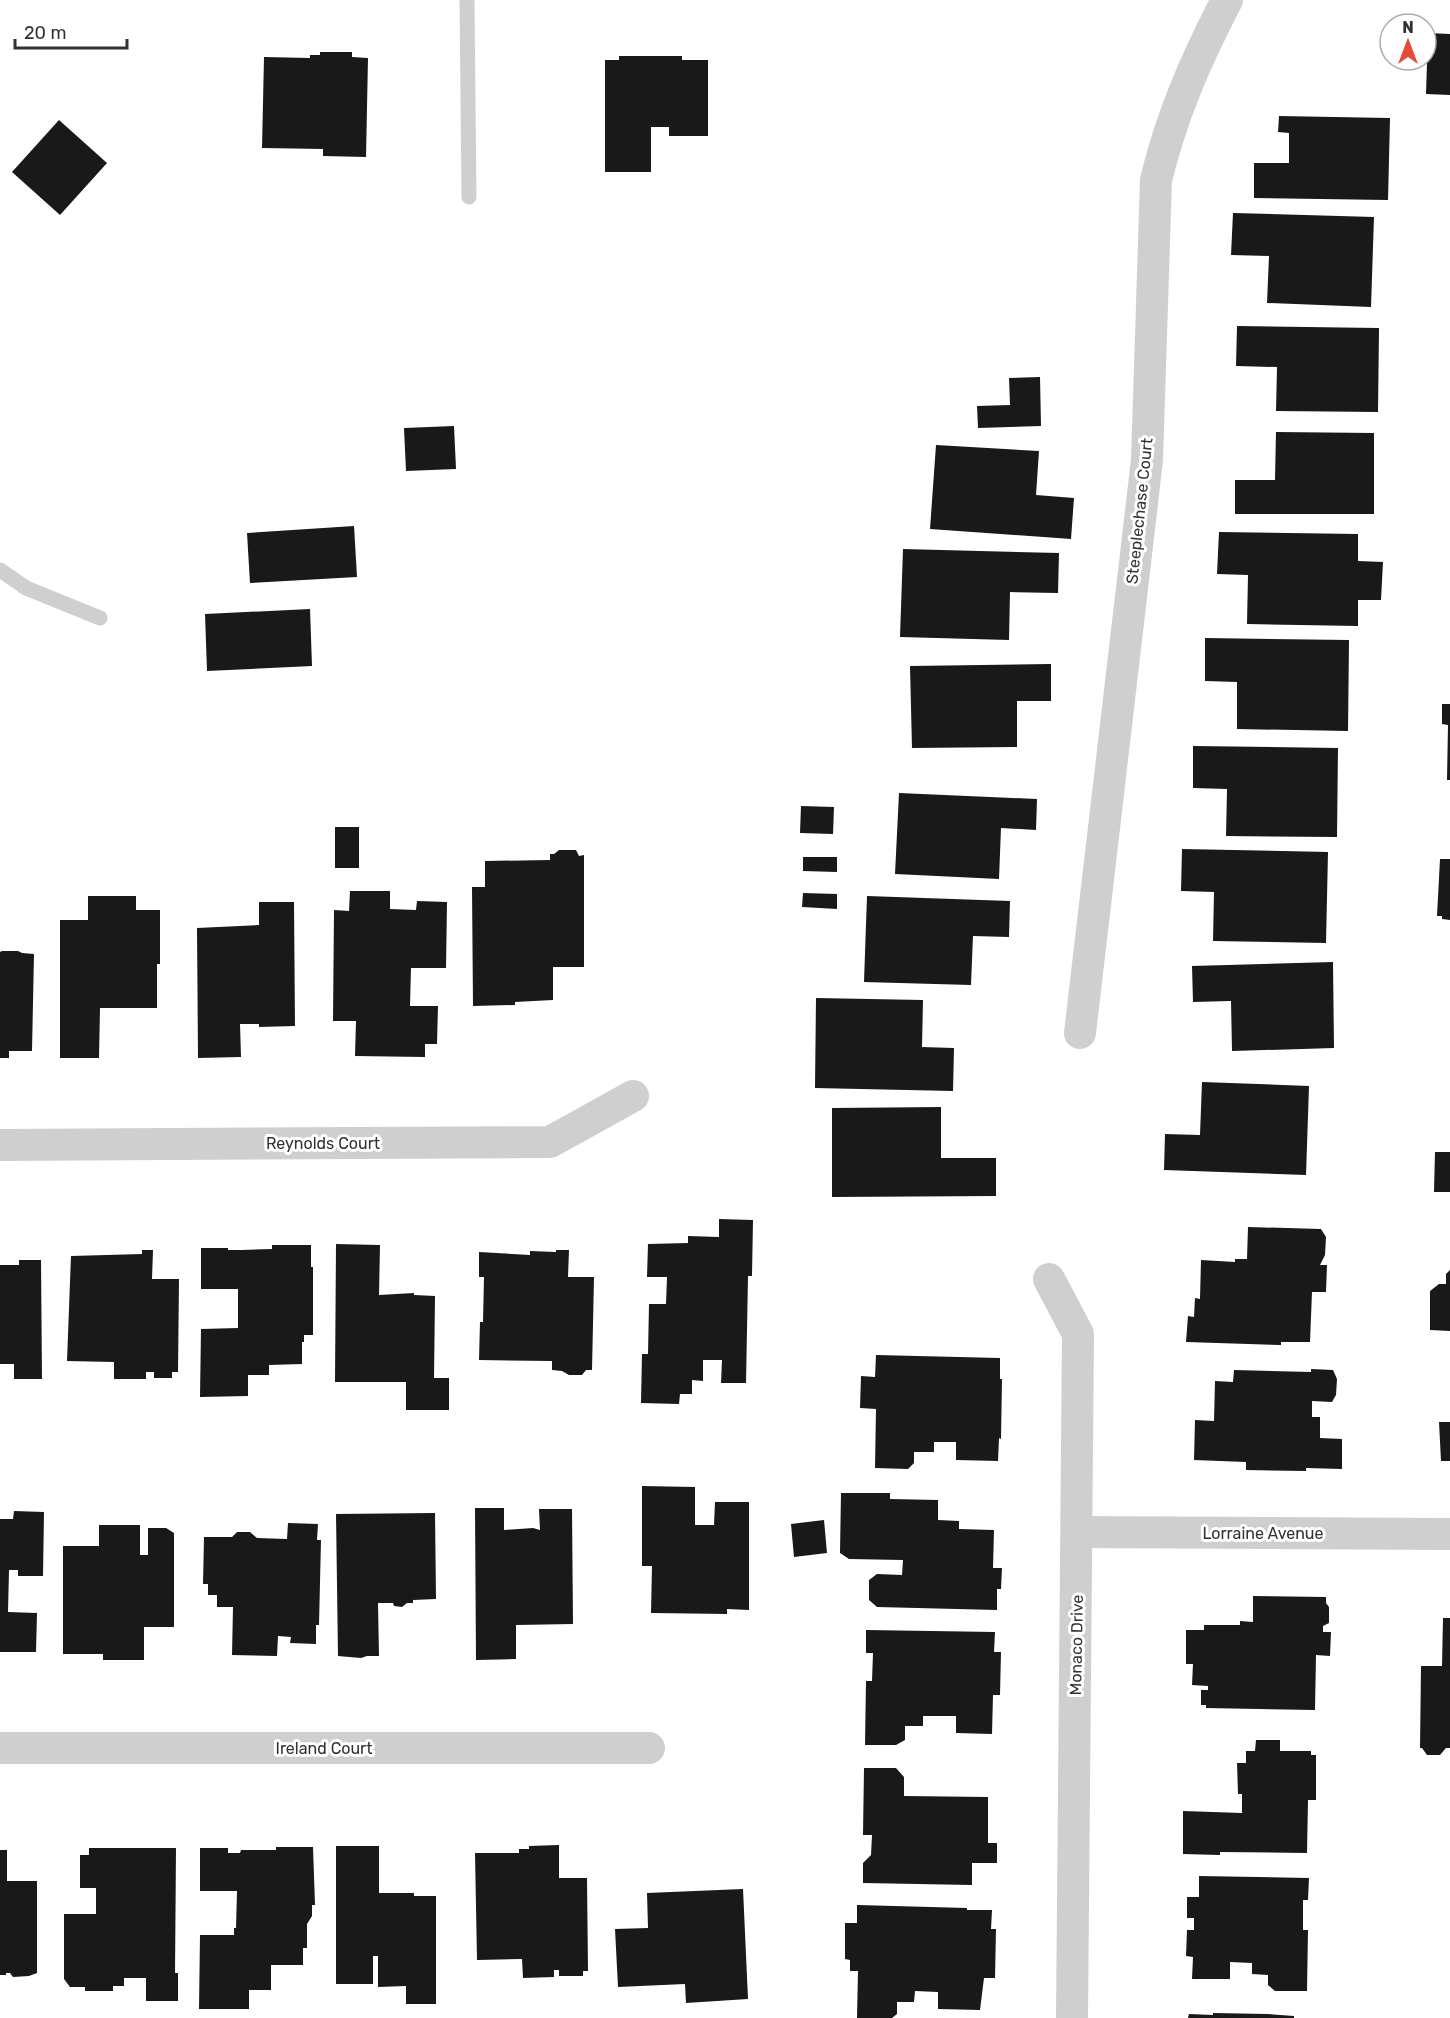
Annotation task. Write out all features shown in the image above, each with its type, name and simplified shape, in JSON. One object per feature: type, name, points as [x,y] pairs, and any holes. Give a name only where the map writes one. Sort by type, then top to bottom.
[{"type":"street","name":"Steeplechase Court","points":[[1080,1033],[1146,460],[1156,180],[1165,143],[1179,102],[1201,50],[1227,0]]},
{"type":"street","name":"Reynolds Court","points":[[0,1145],[550,1142],[633,1096]]},
{"type":"street","name":"Monaco Drive","points":[[1049,1279],[1078,1334],[1072,2018]]},
{"type":"street","name":"Lorraine Avenue","points":[[1077,1532],[1450,1534]]},
{"type":"street","name":"Ireland Court","points":[[0,1748],[649,1748]]},
{"type":"lane","points":[[467,0],[470,197]]},
{"type":"lane","points":[[0,570],[26,588],[100,618]]},
{"type":"building","points":[[1438,33],[1450,34],[1450,95],[1426,94],[1427,72],[1438,72]]},
{"type":"building","points":[[320,52],[352,52],[352,57],[368,58],[366,157],[323,156],[323,149],[262,148],[264,57],[310,58],[310,55],[320,55]]},
{"type":"building","points":[[619,56],[682,56],[682,60],[708,60],[708,136],[669,136],[669,127],[651,127],[651,172],[605,172],[605,60],[619,60]]},
{"type":"building","points":[[1279,116],[1390,118],[1388,200],[1254,198],[1254,163],[1289,163],[1289,133],[1278,132]]},
{"type":"building","points":[[59,120],[107,163],[60,215],[12,172]]},
{"type":"building","points":[[1233,213],[1374,217],[1371,307],[1267,303],[1269,256],[1231,255]]},
{"type":"building","points":[[1237,326],[1379,328],[1378,412],[1276,411],[1277,367],[1236,366]]},
{"type":"building","points":[[1040,377],[1041,426],[978,428],[977,406],[1010,405],[1009,378]]},
{"type":"building","points":[[454,426],[456,469],[406,471],[404,428]]},
{"type":"building","points":[[1276,432],[1374,433],[1374,514],[1235,514],[1235,480],[1275,480]]},
{"type":"building","points":[[936,445],[1039,451],[1036,495],[1074,498],[1071,539],[930,529]]},
{"type":"building","points":[[354,526],[357,577],[250,583],[247,533]]},
{"type":"building","points":[[1219,532],[1358,534],[1358,561],[1383,562],[1381,600],[1358,600],[1358,626],[1247,624],[1248,575],[1217,574]]},
{"type":"building","points":[[903,549],[1059,553],[1058,593],[1010,592],[1009,640],[900,637]]},
{"type":"building","points":[[310,609],[312,666],[207,671],[205,614]]},
{"type":"building","points":[[1205,638],[1349,640],[1348,731],[1237,729],[1237,682],[1205,681]]},
{"type":"building","points":[[1051,664],[1051,701],[1017,701],[1017,747],[912,748],[910,666]]},
{"type":"building","points":[[1442,704],[1450,704],[1450,780],[1447,780],[1448,725],[1442,724]]},
{"type":"building","points":[[1193,746],[1338,748],[1337,837],[1226,836],[1227,789],[1193,788]]},
{"type":"building","points":[[899,793],[1037,799],[1036,830],[1001,828],[999,879],[895,874]]},
{"type":"building","points":[[801,806],[834,807],[833,834],[800,833]]},
{"type":"building","points":[[335,827],[359,827],[359,868],[335,868]]},
{"type":"building","points":[[1182,849],[1328,852],[1326,943],[1213,941],[1214,892],[1181,891]]},
{"type":"building","points":[[559,850],[576,850],[579,856],[584,855],[584,967],[553,967],[553,1000],[515,1002],[515,1005],[473,1006],[472,887],[485,887],[485,861],[550,860],[550,854]]},
{"type":"building","points":[[803,857],[837,857],[837,872],[803,871]]},
{"type":"building","points":[[1440,859],[1450,859],[1450,920],[1437,916]]},
{"type":"building","points":[[350,891],[390,891],[390,909],[416,910],[417,901],[447,902],[446,968],[411,968],[410,1006],[438,1006],[437,1044],[425,1044],[425,1057],[355,1056],[356,1021],[333,1021],[334,910],[349,911]]},
{"type":"building","points":[[803,893],[837,894],[837,909],[802,907]]},
{"type":"building","points":[[88,896],[136,896],[136,910],[160,910],[157,1008],[100,1008],[99,1058],[60,1058],[60,920],[88,920]]},
{"type":"building","points":[[867,896],[1010,901],[1009,937],[973,936],[971,985],[864,982]]},
{"type":"building","points":[[259,902],[294,902],[295,1026],[259,1027],[259,1024],[240,1024],[241,1057],[198,1058],[197,928],[259,925]]},
{"type":"building","points":[[0,952],[34,954],[32,1051],[9,1051],[9,1058],[0,1058]]},
{"type":"building","points":[[1333,962],[1334,1048],[1232,1051],[1231,1001],[1193,1002],[1192,966]]},
{"type":"building","points":[[816,998],[923,1000],[922,1047],[954,1048],[953,1091],[815,1088]]},
{"type":"building","points":[[1202,1082],[1309,1086],[1306,1175],[1164,1170],[1165,1134],[1200,1135]]},
{"type":"building","points":[[941,1107],[941,1158],[996,1158],[996,1196],[832,1197],[832,1108]]},
{"type":"building","points":[[1435,1152],[1450,1152],[1450,1192],[1434,1192]]},
{"type":"building","points":[[719,1219],[753,1220],[752,1276],[748,1276],[746,1383],[721,1383],[722,1360],[703,1360],[703,1381],[692,1380],[692,1394],[680,1394],[679,1404],[641,1403],[642,1354],[648,1354],[649,1304],[666,1304],[667,1277],[647,1277],[648,1244],[688,1243],[688,1236],[719,1237]]},
{"type":"building","points":[[1248,1227],[1321,1229],[1326,1237],[1325,1255],[1320,1265],[1327,1265],[1326,1292],[1312,1292],[1310,1342],[1281,1342],[1281,1345],[1186,1342],[1188,1316],[1194,1317],[1195,1298],[1200,1299],[1201,1260],[1235,1262],[1235,1259],[1247,1259]]},
{"type":"building","points":[[336,1244],[380,1245],[379,1295],[414,1293],[414,1295],[435,1296],[434,1378],[449,1378],[449,1410],[406,1410],[406,1382],[335,1382]]},
{"type":"building","points":[[272,1245],[311,1245],[313,1335],[304,1335],[302,1364],[269,1365],[269,1375],[248,1375],[248,1396],[200,1397],[201,1329],[238,1328],[238,1289],[201,1289],[201,1248],[272,1249]]},
{"type":"building","points":[[142,1250],[153,1250],[152,1279],[179,1279],[178,1372],[172,1372],[172,1378],[154,1378],[154,1372],[146,1372],[146,1379],[114,1379],[114,1362],[67,1361],[71,1256],[142,1254]]},
{"type":"building","points":[[556,1250],[569,1250],[568,1277],[594,1277],[592,1370],[586,1370],[582,1375],[569,1375],[562,1371],[552,1370],[552,1361],[479,1360],[484,1277],[479,1277],[479,1252],[530,1255],[530,1251],[556,1252]]},
{"type":"building","points":[[19,1260],[41,1260],[42,1379],[14,1379],[14,1364],[0,1364],[0,1265],[19,1265]]},
{"type":"building","points":[[1450,1270],[1450,1331],[1430,1330],[1430,1291],[1439,1284],[1446,1284],[1446,1274]]},
{"type":"building","points":[[876,1355],[1000,1358],[1001,1439],[999,1438],[998,1461],[956,1460],[956,1442],[934,1442],[934,1452],[914,1452],[914,1463],[908,1469],[875,1468],[876,1409],[860,1408],[861,1376],[875,1377]]},
{"type":"building","points":[[1311,1369],[1333,1370],[1337,1379],[1336,1395],[1332,1402],[1312,1401],[1312,1417],[1320,1417],[1320,1438],[1342,1439],[1342,1469],[1246,1470],[1246,1462],[1194,1460],[1195,1420],[1214,1421],[1215,1381],[1233,1382],[1234,1370],[1311,1372]]},
{"type":"building","points":[[1439,1422],[1450,1422],[1450,1461],[1441,1461]]},
{"type":"building","points":[[642,1486],[695,1487],[695,1525],[714,1525],[715,1502],[749,1502],[749,1610],[727,1609],[727,1614],[651,1613],[652,1566],[642,1566]]},
{"type":"building","points":[[841,1493],[890,1493],[890,1499],[938,1500],[938,1520],[959,1521],[959,1529],[994,1530],[993,1568],[1002,1568],[1001,1589],[997,1589],[997,1610],[877,1607],[869,1600],[869,1580],[877,1574],[902,1575],[903,1560],[849,1559],[840,1553]]},
{"type":"building","points":[[475,1508],[504,1508],[504,1530],[533,1528],[540,1530],[539,1509],[572,1509],[573,1624],[516,1625],[516,1659],[476,1660]]},
{"type":"building","points":[[14,1511],[44,1512],[43,1576],[18,1576],[18,1570],[9,1570],[8,1612],[37,1613],[36,1652],[0,1652],[0,1519],[13,1519]]},
{"type":"building","points":[[435,1513],[436,1599],[413,1600],[413,1603],[407,1603],[402,1607],[394,1606],[393,1603],[378,1603],[379,1656],[361,1658],[338,1656],[336,1514]]},
{"type":"building","points":[[824,1520],[827,1553],[794,1557],[791,1524]]},
{"type":"building","points":[[288,1523],[318,1524],[317,1540],[321,1540],[319,1625],[316,1625],[316,1644],[290,1643],[291,1637],[278,1636],[277,1656],[232,1655],[233,1607],[217,1607],[217,1595],[208,1595],[208,1584],[203,1584],[204,1537],[232,1537],[237,1532],[250,1532],[257,1538],[287,1539]]},
{"type":"building","points":[[99,1525],[140,1525],[140,1555],[148,1555],[148,1528],[166,1528],[174,1533],[174,1627],[144,1627],[144,1660],[103,1660],[103,1654],[63,1654],[63,1546],[99,1546]]},
{"type":"building","points":[[1253,1596],[1326,1597],[1329,1607],[1329,1623],[1323,1626],[1323,1632],[1331,1632],[1330,1656],[1316,1655],[1315,1710],[1206,1708],[1206,1705],[1201,1705],[1201,1690],[1208,1690],[1208,1686],[1192,1685],[1193,1664],[1186,1664],[1186,1630],[1204,1630],[1204,1625],[1240,1625],[1240,1621],[1253,1622]]},
{"type":"building","points":[[1443,1618],[1450,1618],[1450,1748],[1446,1748],[1440,1755],[1427,1755],[1420,1748],[1421,1666],[1442,1666]]},
{"type":"building","points":[[866,1630],[995,1632],[994,1652],[1001,1652],[1000,1695],[993,1695],[992,1734],[956,1733],[956,1716],[923,1716],[923,1726],[905,1726],[905,1740],[896,1745],[865,1745],[866,1681],[872,1681],[873,1653],[866,1653]]},
{"type":"building","points":[[1256,1740],[1280,1740],[1280,1751],[1311,1751],[1311,1755],[1316,1755],[1316,1800],[1308,1800],[1307,1853],[1183,1854],[1183,1811],[1242,1813],[1242,1794],[1238,1794],[1237,1763],[1246,1763],[1246,1751],[1255,1751]]},
{"type":"building","points":[[864,1768],[896,1768],[904,1777],[904,1796],[988,1797],[988,1843],[997,1843],[997,1863],[972,1863],[972,1885],[863,1883],[863,1863],[871,1855],[872,1835],[863,1835]]},
{"type":"building","points":[[559,1845],[559,1878],[587,1878],[588,1971],[583,1971],[583,1976],[559,1976],[559,1970],[554,1970],[554,1977],[523,1978],[522,1959],[477,1960],[475,1853],[519,1853],[519,1849],[529,1849],[529,1846]]},
{"type":"building","points":[[336,1846],[379,1846],[379,1893],[414,1893],[414,1896],[436,1896],[436,2004],[406,2004],[406,1986],[378,1987],[378,1956],[373,1956],[373,1984],[336,1984]]},
{"type":"building","points":[[276,1847],[313,1847],[315,1905],[312,1905],[312,1916],[307,1924],[307,1948],[303,1948],[303,1965],[271,1965],[271,1990],[249,1990],[249,2009],[199,2009],[200,1935],[234,1935],[237,1891],[200,1891],[200,1848],[228,1848],[228,1853],[240,1853],[241,1850],[276,1850]]},
{"type":"building","points":[[89,1848],[176,1848],[175,1973],[178,1973],[178,2001],[146,2001],[146,1978],[124,1978],[124,1986],[113,1986],[113,1991],[85,1991],[85,1987],[70,1987],[64,1979],[64,1914],[96,1914],[96,1888],[80,1888],[80,1855],[89,1855]]},
{"type":"building","points":[[0,1850],[7,1850],[7,1881],[37,1881],[37,1973],[29,1976],[13,1977],[10,1973],[0,1975]]},
{"type":"building","points":[[1199,1876],[1309,1878],[1308,1900],[1303,1900],[1303,1930],[1308,1930],[1307,1991],[1275,1991],[1268,1985],[1268,1975],[1252,1974],[1252,1963],[1230,1962],[1230,1979],[1192,1979],[1193,1957],[1186,1956],[1187,1930],[1194,1930],[1194,1918],[1187,1918],[1187,1897],[1199,1897]]},
{"type":"building","points":[[743,1889],[748,1999],[686,2003],[685,1984],[618,1987],[615,1929],[648,1928],[647,1893]]},
{"type":"building","points":[[857,1905],[992,1910],[991,1929],[996,1929],[995,1978],[984,1978],[980,2010],[938,2009],[938,1992],[915,1991],[914,2002],[897,2002],[897,2014],[892,2018],[857,2018],[858,1971],[850,1971],[850,1960],[845,1959],[845,1923],[857,1923]]},
{"type":"building","points":[[1213,2013],[1267,2014],[1294,2016],[1294,2018],[1188,2018],[1189,2014],[1213,2015]]}]
